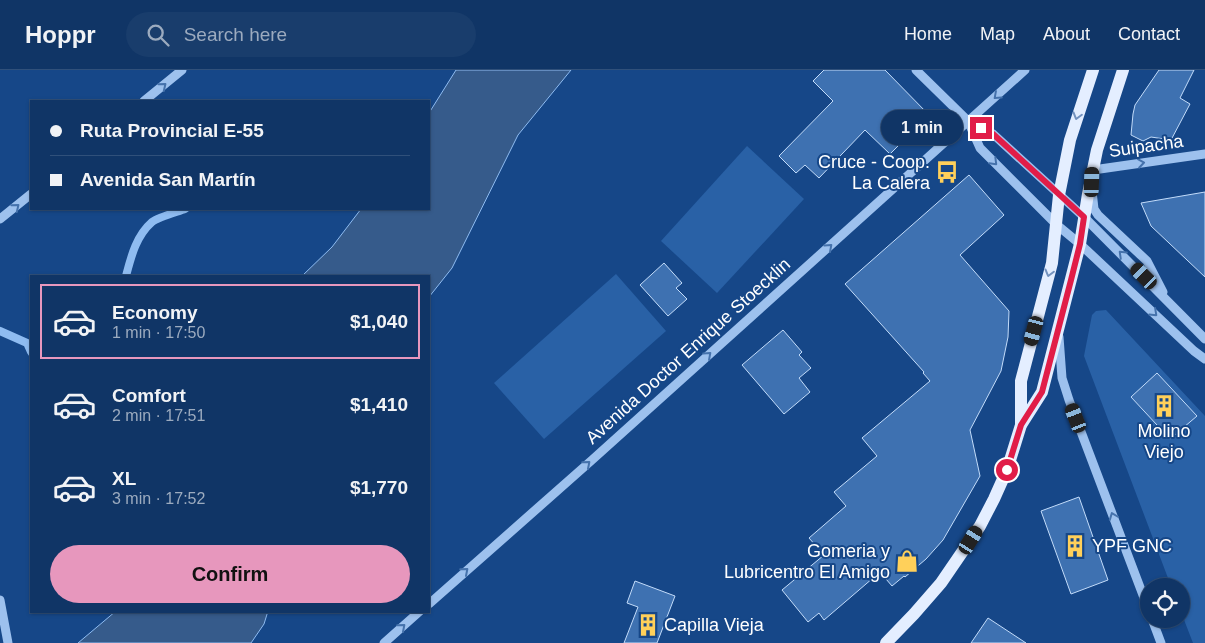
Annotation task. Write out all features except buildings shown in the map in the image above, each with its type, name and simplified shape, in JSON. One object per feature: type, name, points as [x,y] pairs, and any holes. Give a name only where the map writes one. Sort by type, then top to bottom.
[{"type":"main road","points":[[1021,425],[1021,381],[1052,263],[1059,195],[1070,140],[1093,70]]},
{"type":"main road","points":[[886,643],[941,583],[980,526],[1007,470],[1021,425],[1042,392],[1080,244],[1093,170],[1105,122],[1123,70]]},
{"type":"street","points":[[145,100],[182,70]]},
{"type":"street","points":[[916,70],[968,121],[993,134],[1084,217],[1205,339]]},
{"type":"street","name":"Avenida Doctor Enrique Stoecklin","points":[[430,603],[592,460],[1025,70]]},
{"type":"street","points":[[968,121],[980,148],[1057,225],[1205,359]]},
{"type":"street","name":"Suipacha","points":[[1093,170],[1205,154]]},
{"type":"street","points":[[1093,170],[1092,194],[1094,209],[1098,215],[1147,260],[1166,299]]},
{"type":"street","points":[[0,220],[30,195]]},
{"type":"street","points":[[1058,330],[1062,378],[1140,586]]},
{"type":"street","points":[[0,600],[8,643]]},
{"type":"street","points":[[384,643],[418,613]]},
{"type":"street","points":[[1155,628],[1161,643]]},
{"type":"shaded area","points":[[456,70],[571,70],[518,135],[452,268],[430,296],[430,275],[303,275],[332,247],[360,210],[430,210],[430,111]]},
{"type":"shaded area","points":[[747,146],[804,199],[717,293],[661,241]]},
{"type":"shaded area","points":[[616,274],[666,331],[544,439],[494,383]]},
{"type":"shaded area","points":[[1106,310],[1205,416],[1205,643],[1193,643],[1187,628],[1190,628],[1190,578],[1168,578],[1084,356],[1092,315],[1096,311]]},
{"type":"shaded area","points":[[114,613],[267,613],[264,624],[251,643],[78,643]]},
{"type":"waterway","points":[[126,275],[135,247],[146,228],[155,220],[182,210]]},
{"type":"waterway","points":[[0,331],[27,343],[30,350]]},
{"type":"place","name":"Cruce - Coop. La Calera","points":[[947,172]]},
{"type":"place","name":"Molino Viejo","points":[[1164,406]]},
{"type":"place","name":"YPF GNC","points":[[1075,546]]},
{"type":"place","name":"Gomeria y Lubricentro El Amigo","points":[[907,561]]},
{"type":"place","name":"Capilla Vieja","points":[[648,625]]},
{"type":"route","points":[[981,128],[993,134],[1084,217],[1080,244],[1042,392],[1021,425],[1007,470]]}]
